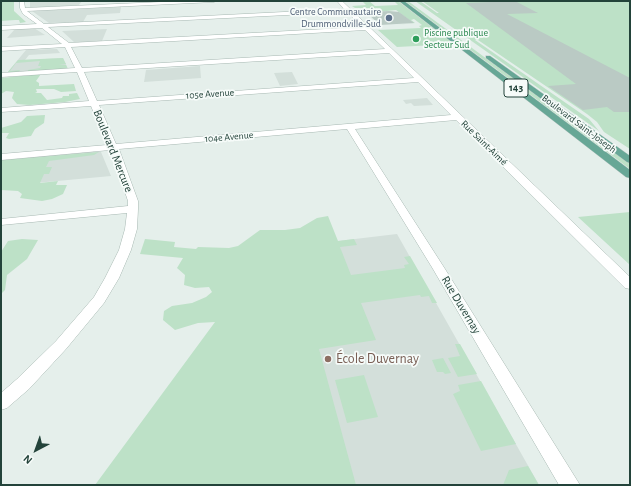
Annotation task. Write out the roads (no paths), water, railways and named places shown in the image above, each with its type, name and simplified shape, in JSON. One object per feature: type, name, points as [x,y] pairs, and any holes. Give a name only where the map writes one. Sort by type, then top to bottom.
[{"type":"main road","name":"Boulevard Saint-Joseph","points":[[401,1],[630,175]]},
{"type":"main road","points":[[411,1],[475,48]]},
{"type":"main road","name":"Boulevard Saint-Joseph","points":[[482,52],[630,160]]},
{"type":"street","points":[[22,1],[23,10],[214,1]]},
{"type":"street","name":"Rue Saint-Aimé","points":[[339,1],[630,285]]},
{"type":"street","name":"Boulevard Mercure","points":[[1,403],[52,355],[99,300],[112,278],[125,250],[131,229],[133,209],[133,201],[127,182],[80,70],[66,45],[57,36],[30,18],[23,10]]},
{"type":"street","points":[[1,28],[348,10]]},
{"type":"street","points":[[1,49],[368,28]]},
{"type":"street","points":[[1,75],[390,51]]},
{"type":"street","name":"105e Avenue","points":[[1,110],[94,102],[420,80]]},
{"type":"street","name":"104e Avenue","points":[[1,157],[458,117]]},
{"type":"street","name":"Rue Duvernay","points":[[350,127],[439,269],[570,485]]},
{"type":"street","points":[[1,222],[133,209]]},
{"type":"place","name":"Centre Communautaire Drummondville-Sud","points":[[389,18]]},
{"type":"place","name":"Piscine publique Secteur Sud","points":[[416,39]]},
{"type":"place","name":"École Duvernay","points":[[328,359]]}]
